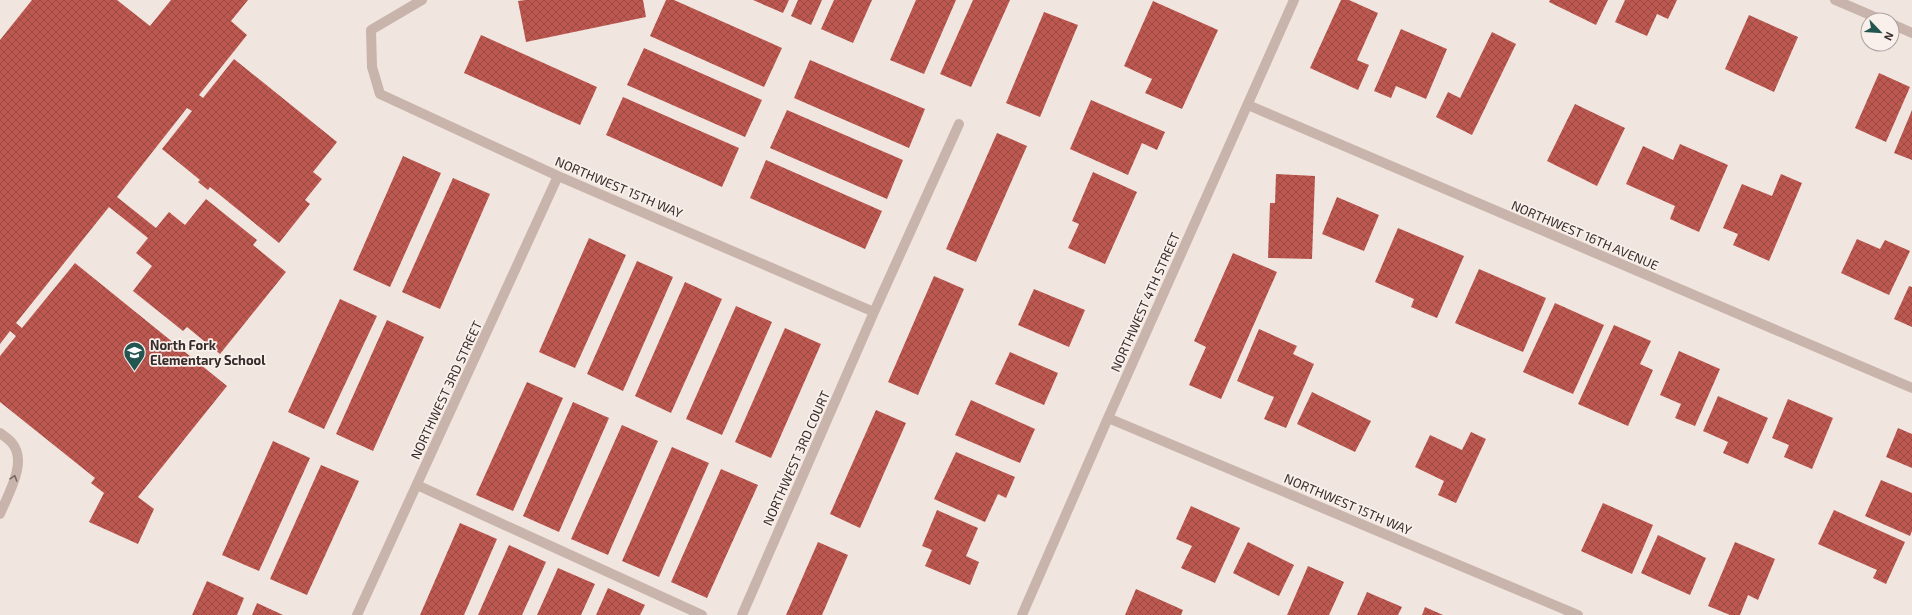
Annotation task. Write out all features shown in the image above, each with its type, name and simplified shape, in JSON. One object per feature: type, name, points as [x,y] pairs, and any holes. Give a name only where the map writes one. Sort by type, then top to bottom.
[{"type":"street","name":"NORTHWEST 15TH WAY","points":[[422,0],[371,30],[372,67],[380,94],[558,176],[874,312]]},
{"type":"street","name":"NORTHWEST 4TH STREET","points":[[1022,615],[1294,0]]},
{"type":"street","points":[[1835,0],[1863,12]]},
{"type":"street","points":[[1900,28],[1912,33]]},
{"type":"street","name":"NORTHWEST 16TH AVENUE","points":[[1248,105],[1912,388]]},
{"type":"street","name":"NORTHWEST 3RD COURT","points":[[742,615],[874,312],[959,124]]},
{"type":"street","name":"NORTHWEST 3RD STREET","points":[[357,615],[558,176]]},
{"type":"street","name":"NORTHWEST 15TH WAY","points":[[1108,418],[1578,615]]},
{"type":"street","points":[[0,433],[12,443],[18,456],[16,476],[1,507]]},
{"type":"street","points":[[416,485],[702,615]]},
{"type":"building","name":"North Fork Elementary School","points":[[32,0],[117,0],[150,26],[171,0],[248,0],[231,21],[247,35],[199,95],[203,98],[234,59],[337,142],[313,172],[322,179],[305,200],[310,204],[279,243],[210,187],[208,190],[198,182],[200,180],[162,149],[192,111],[187,108],[117,197],[156,228],[169,212],[185,225],[206,199],[257,240],[253,245],[286,272],[220,354],[187,327],[183,331],[133,291],[152,266],[136,253],[148,238],[109,207],[16,323],[22,328],[75,263],[227,386],[138,497],[154,509],[138,544],[89,522],[104,493],[91,483],[95,478],[0,402],[0,356],[16,336],[10,331],[0,344],[0,40]]},
{"type":"building","points":[[643,0],[646,17],[526,42],[518,1]]},
{"type":"building","points":[[666,0],[674,0],[782,48],[764,87],[650,36]]},
{"type":"building","points":[[753,0],[789,0],[783,13]]},
{"type":"building","points":[[798,0],[822,0],[811,25],[791,16]]},
{"type":"building","points":[[834,0],[872,0],[853,43],[821,29]]},
{"type":"building","points":[[916,0],[956,0],[924,74],[890,60]]},
{"type":"building","points":[[973,0],[1010,0],[971,87],[940,74]]},
{"type":"building","points":[[1341,0],[1349,0],[1378,13],[1357,60],[1369,65],[1358,90],[1310,68]]},
{"type":"building","points":[[1550,0],[1608,0],[1596,25],[1549,2]]},
{"type":"building","points":[[1625,0],[1677,0],[1668,19],[1657,14],[1647,36],[1615,22]]},
{"type":"building","points":[[1153,1],[1218,30],[1182,109],[1145,93],[1152,79],[1124,66]]},
{"type":"building","points":[[1044,12],[1078,25],[1040,117],[1006,103]]},
{"type":"building","points":[[1749,15],[1798,37],[1774,92],[1725,69]]},
{"type":"building","points":[[1401,29],[1447,49],[1426,99],[1396,86],[1391,98],[1374,91]]},
{"type":"building","points":[[1492,32],[1516,44],[1472,135],[1436,117],[1448,92],[1460,98]]},
{"type":"building","points":[[481,35],[597,87],[580,125],[464,73]]},
{"type":"building","points":[[644,48],[762,100],[745,137],[627,85]]},
{"type":"building","points":[[810,60],[925,109],[909,148],[794,98]]},
{"type":"building","points":[[1879,73],[1910,87],[1886,142],[1855,128]]},
{"type":"building","points":[[623,97],[739,148],[722,187],[606,135]]},
{"type":"building","points":[[1091,100],[1165,132],[1157,150],[1142,143],[1128,175],[1070,149]]},
{"type":"building","points":[[1575,104],[1625,128],[1597,186],[1547,161]]},
{"type":"building","points":[[787,110],[903,160],[887,199],[770,148]]},
{"type":"building","points":[[1912,110],[1912,160],[1894,153]]},
{"type":"building","points":[[997,133],[1027,146],[976,262],[946,249]]},
{"type":"building","points":[[1680,144],[1728,165],[1699,232],[1670,219],[1675,206],[1626,184],[1643,146],[1673,160]]},
{"type":"building","points":[[403,156],[441,173],[390,287],[353,270]]},
{"type":"building","points":[[766,160],[882,211],[865,249],[750,198]]},
{"type":"building","points":[[1093,172],[1137,192],[1105,264],[1068,248],[1079,224],[1072,221]]},
{"type":"building","points":[[1276,174],[1315,176],[1312,259],[1268,258],[1270,203],[1275,203]]},
{"type":"building","points":[[1781,174],[1802,183],[1769,261],[1733,245],[1738,234],[1723,228],[1742,184],[1772,196]]},
{"type":"building","points":[[453,178],[490,194],[440,309],[402,292]]},
{"type":"building","points":[[1337,197],[1379,215],[1364,251],[1322,234]]},
{"type":"building","points":[[1398,228],[1464,256],[1437,318],[1411,307],[1414,299],[1375,282]]},
{"type":"building","points":[[589,238],[626,255],[575,368],[539,352]]},
{"type":"building","points":[[1857,239],[1880,249],[1885,240],[1910,251],[1889,295],[1841,273]]},
{"type":"building","points":[[1233,253],[1277,272],[1221,399],[1189,385],[1206,347],[1194,341]]},
{"type":"building","points":[[637,261],[673,277],[623,391],[587,374]]},
{"type":"building","points":[[1479,269],[1546,298],[1523,352],[1455,323]]},
{"type":"building","points":[[934,276],[964,289],[918,395],[888,382]]},
{"type":"building","points":[[685,282],[722,299],[671,413],[635,396]]},
{"type":"building","points":[[1909,286],[1912,287],[1912,327],[1894,319]]},
{"type":"building","points":[[1034,289],[1085,310],[1069,347],[1018,325]]},
{"type":"building","points":[[340,299],[377,316],[324,429],[288,412]]},
{"type":"building","points":[[1555,303],[1604,325],[1573,394],[1523,372]]},
{"type":"building","points":[[736,306],[772,322],[722,435],[686,419]]},
{"type":"building","points":[[387,320],[424,337],[373,451],[336,434]]},
{"type":"building","points":[[1614,325],[1651,341],[1640,364],[1653,370],[1628,426],[1578,404]]},
{"type":"building","points":[[785,328],[821,344],[771,458],[735,442]]},
{"type":"building","points":[[1259,329],[1297,346],[1293,354],[1314,364],[1286,428],[1264,419],[1274,397],[1237,381]]},
{"type":"building","points":[[1679,351],[1720,369],[1695,426],[1675,418],[1681,404],[1660,395]]},
{"type":"building","points":[[1010,352],[1058,373],[1044,405],[995,384]]},
{"type":"building","points":[[527,382],[563,398],[513,511],[476,495]]},
{"type":"building","points":[[1312,392],[1371,421],[1355,452],[1297,424]]},
{"type":"building","points":[[1718,396],[1768,418],[1748,464],[1723,453],[1728,442],[1703,431]]},
{"type":"building","points":[[1788,399],[1833,418],[1812,469],[1784,457],[1789,445],[1772,438]]},
{"type":"building","points":[[971,400],[1035,429],[1020,463],[955,435]]},
{"type":"building","points":[[573,402],[609,418],[559,532],[523,516]]},
{"type":"building","points":[[876,410],[906,423],[860,528],[830,514]]},
{"type":"building","points":[[622,425],[658,441],[608,555],[571,539]]},
{"type":"building","points":[[1898,428],[1912,434],[1912,468],[1886,457]]},
{"type":"building","points":[[1471,432],[1486,439],[1456,503],[1438,495],[1444,481],[1415,467],[1430,435],[1462,450]]},
{"type":"building","points":[[273,441],[310,458],[259,571],[222,555]]},
{"type":"building","points":[[672,447],[709,463],[659,577],[622,561]]},
{"type":"building","points":[[956,452],[1015,477],[1006,498],[998,494],[985,522],[934,499]]},
{"type":"building","points":[[321,465],[359,481],[307,595],[270,579]]},
{"type":"building","points":[[721,469],[758,485],[707,598],[671,582]]},
{"type":"building","points":[[1881,480],[1912,493],[1912,531],[1910,536],[1865,516]]},
{"type":"building","points":[[1603,503],[1653,525],[1632,574],[1581,551]]},
{"type":"building","points":[[1191,506],[1240,528],[1215,583],[1181,568],[1192,546],[1176,539]]},
{"type":"building","points":[[937,510],[978,528],[966,556],[979,562],[970,585],[925,566],[932,550],[922,546]]},
{"type":"building","points":[[1834,510],[1905,542],[1886,584],[1873,578],[1877,570],[1818,544]]},
{"type":"building","points":[[460,523],[497,539],[464,615],[420,615]]},
{"type":"building","points":[[1658,535],[1706,558],[1690,595],[1641,573]]},
{"type":"building","points":[[818,542],[848,555],[822,615],[786,615]]},
{"type":"building","points":[[1248,542],[1294,565],[1279,596],[1233,573]]},
{"type":"building","points":[[1735,542],[1775,559],[1758,600],[1748,595],[1740,615],[1730,615],[1708,606]]},
{"type":"building","points":[[509,545],[546,562],[522,615],[478,615]]},
{"type":"building","points":[[1308,566],[1344,582],[1329,615],[1287,615]]},
{"type":"building","points":[[558,568],[595,584],[581,615],[537,615]]},
{"type":"building","points":[[207,581],[244,598],[237,615],[192,615]]},
{"type":"building","points":[[608,588],[645,605],[640,615],[596,615]]},
{"type":"building","points":[[1136,589],[1183,610],[1181,615],[1125,615]]},
{"type":"building","points":[[1367,592],[1402,607],[1398,615],[1357,615]]},
{"type":"building","points":[[257,603],[283,615],[252,615]]},
{"type":"building","points":[[1425,607],[1443,615],[1422,615]]},
{"type":"place","name":"North Fork Elementary School","points":[[134,372]]}]
